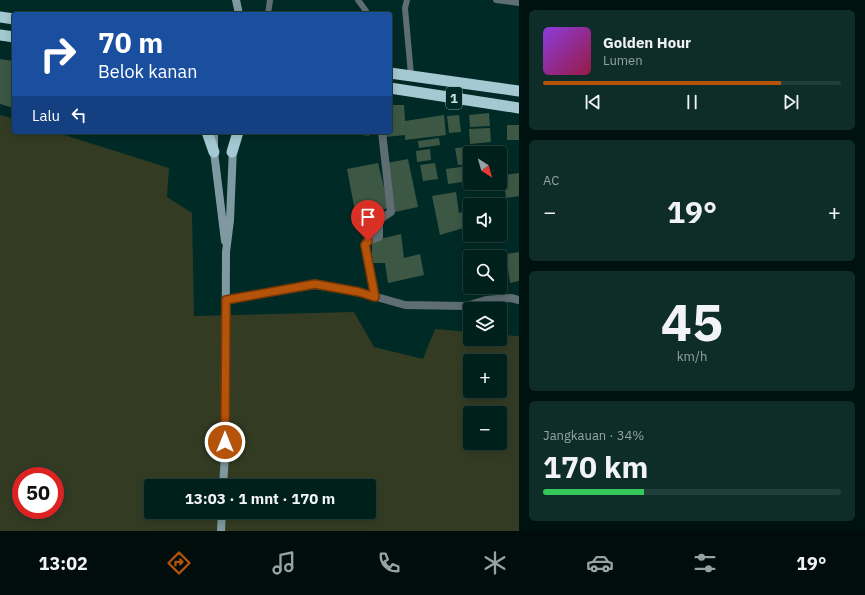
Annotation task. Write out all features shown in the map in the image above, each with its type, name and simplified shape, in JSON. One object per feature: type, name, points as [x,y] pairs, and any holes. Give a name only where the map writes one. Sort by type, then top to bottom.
[{"type":"highway","points":[[0,17],[12,19]]},
{"type":"highway","points":[[0,35],[12,37]]},
{"type":"highway","name":"1","points":[[392,73],[519,91]]},
{"type":"highway","name":"1","points":[[392,88],[519,108]]},
{"type":"highway","points":[[208,134],[214,152]]},
{"type":"highway","points":[[232,152],[237,134]]},
{"type":"main road","points":[[214,134],[214,152],[226,252]]},
{"type":"main road","points":[[223,479],[225,455],[226,252],[230,220],[234,134]]},
{"type":"main road","points":[[220,531],[221,519]]},
{"type":"street","points":[[375,297],[365,245],[368,241],[379,237],[379,220],[391,212],[382,134]]},
{"type":"street","points":[[226,300],[315,284],[352,290],[405,305],[466,306],[486,300],[511,298],[519,300]]},
{"type":"lane","points":[[268,12],[270,0]]},
{"type":"lane","points":[[358,0],[366,12]]},
{"type":"lane","points":[[406,0],[405,8],[411,76]]},
{"type":"lane","points":[[496,0],[519,4]]},
{"type":"green space","points":[[0,115],[12,118],[12,134],[61,134],[169,168],[167,197],[192,213],[194,316],[354,312],[374,347],[423,359],[435,329],[463,331],[463,346],[507,346],[507,335],[519,336],[519,531],[0,531]]},
{"type":"building","points":[[0,59],[12,61],[12,107],[0,104]]},
{"type":"building","points":[[392,105],[404,105],[405,121],[444,115],[446,135],[405,140],[405,135],[386,137],[385,134],[392,134]]},
{"type":"building","points":[[489,113],[490,126],[470,127],[469,115]]},
{"type":"building","points":[[459,115],[461,132],[449,133],[447,116]]},
{"type":"building","points":[[507,125],[519,125],[519,140],[507,140]]},
{"type":"building","points":[[490,128],[491,142],[470,144],[469,129]]},
{"type":"building","points":[[357,134],[370,134],[369,136]]},
{"type":"building","points":[[439,138],[440,145],[419,148],[418,141]]},
{"type":"building","points":[[463,147],[463,165],[458,165],[455,148]]},
{"type":"building","points":[[430,149],[431,160],[417,162],[416,151]]},
{"type":"building","points":[[408,159],[418,207],[395,212],[387,163]]},
{"type":"building","points":[[378,163],[389,208],[356,216],[347,169]]},
{"type":"building","points":[[435,163],[438,179],[423,181],[420,165]]},
{"type":"building","points":[[463,167],[463,182],[448,184],[446,169]]},
{"type":"building","points":[[519,173],[519,196],[506,198],[505,190],[507,190],[507,174]]},
{"type":"building","points":[[456,192],[459,213],[463,212],[463,228],[440,235],[432,196]]},
{"type":"building","points":[[401,234],[404,258],[420,254],[424,275],[388,283],[385,263],[372,263],[372,241]]},
{"type":"building","points":[[519,252],[519,281],[510,283],[507,254]]},
{"type":"route","points":[[225,442],[226,300],[315,284],[359,292],[375,297],[365,245],[368,241]]}]
